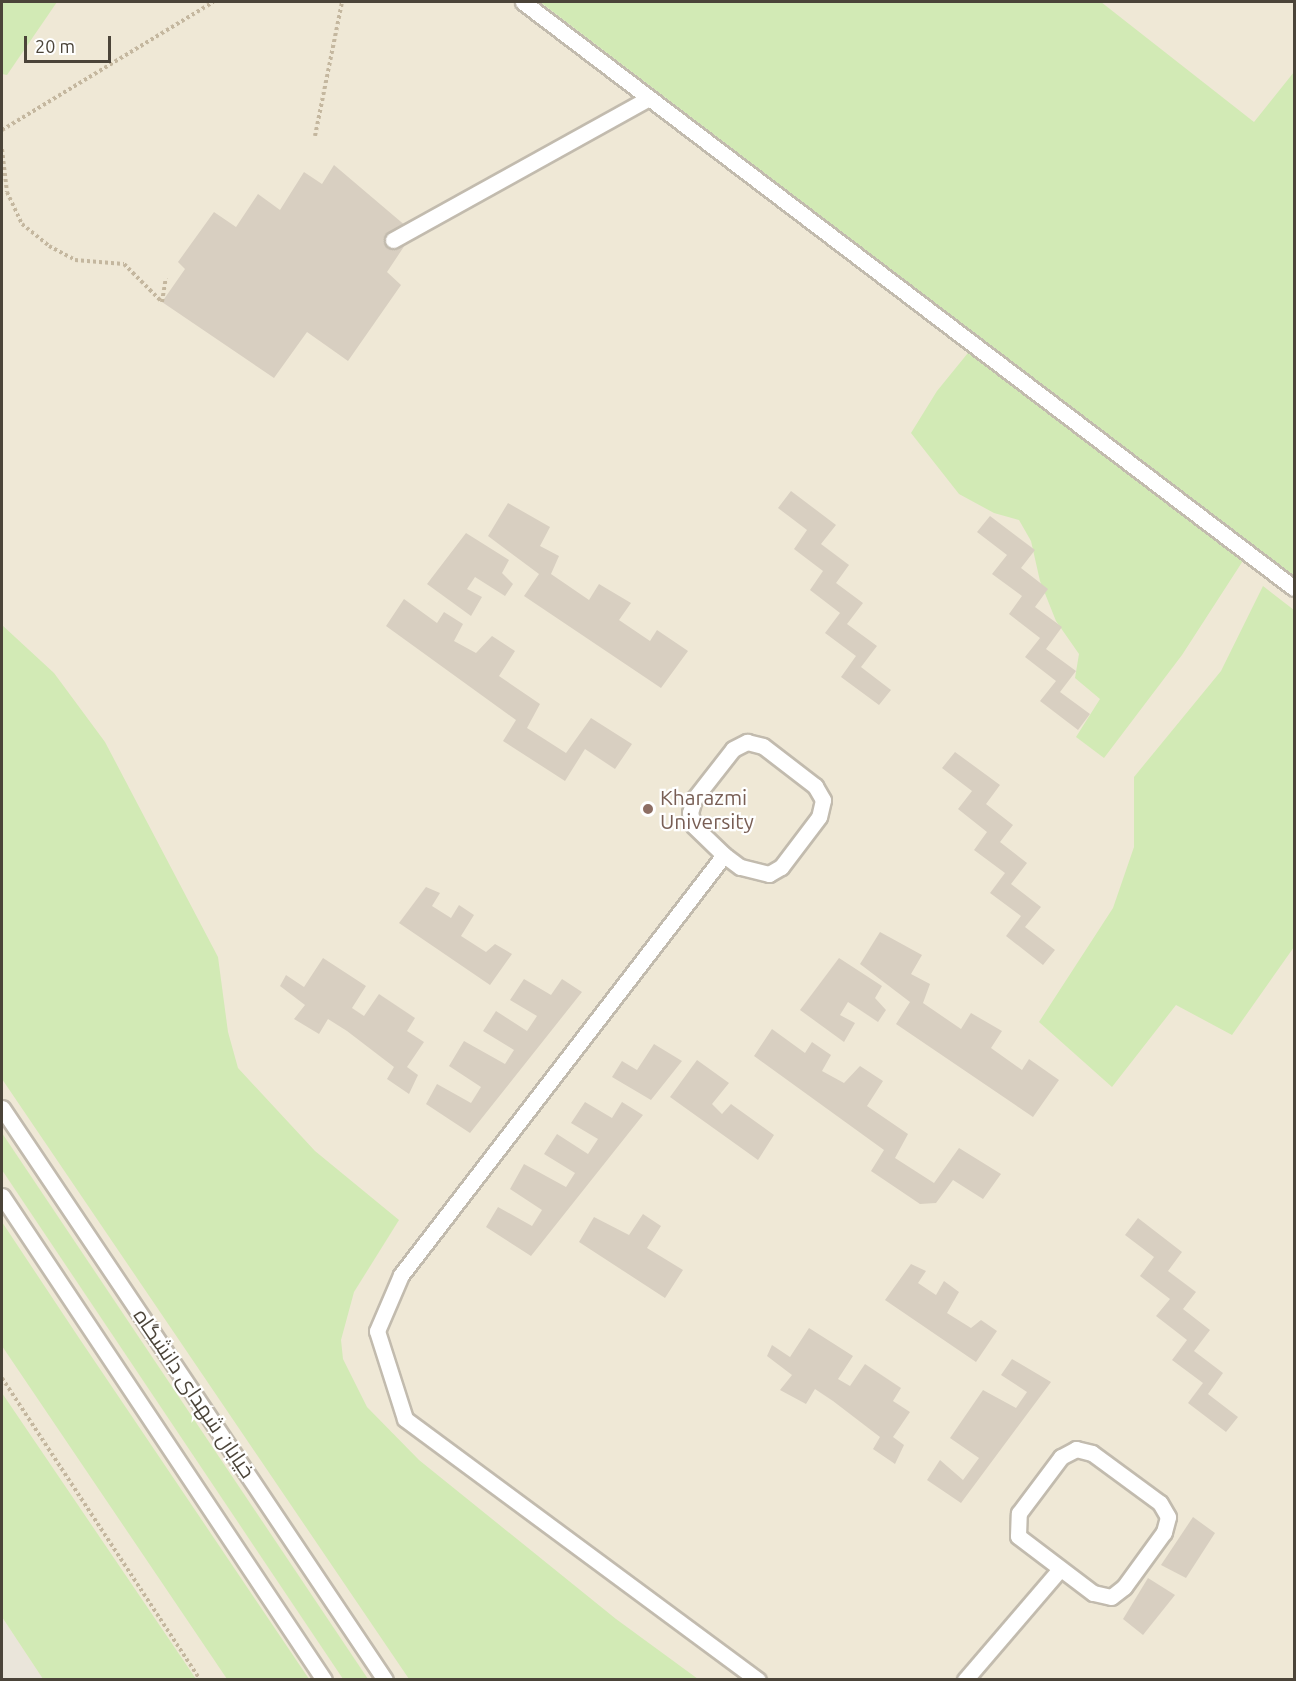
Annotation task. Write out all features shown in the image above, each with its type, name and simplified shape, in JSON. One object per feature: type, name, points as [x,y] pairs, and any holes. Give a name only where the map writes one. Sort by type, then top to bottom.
[{"type":"lane","points":[[523,2],[647,99],[1294,588]]},
{"type":"lane","points":[[393,240],[647,99]]},
{"type":"lane","points":[[747,742],[763,746],[815,786],[823,800],[819,817],[781,867],[769,874],[748,870],[724,855],[694,825],[690,813],[694,799],[733,749],[747,742]]},
{"type":"lane","points":[[724,855],[401,1275],[377,1331],[405,1419],[758,1680]]},
{"type":"lane","name":"خیابان شهدای دانشگاه","points":[[2,1108],[385,1680]]},
{"type":"lane","points":[[2,1197],[324,1680]]},
{"type":"lane","points":[[1076,1449],[1092,1453],[1109,1465],[1160,1503],[1168,1517],[1164,1532],[1124,1587],[1111,1597],[1093,1593],[1060,1569],[1025,1544],[1018,1536],[1016,1524],[1018,1513],[1061,1457],[1076,1449]]},
{"type":"lane","points":[[965,1680],[1060,1569]]},
{"type":"path","points":[[2,130],[213,2]]},
{"type":"path","points":[[315,135],[342,2]]},
{"type":"path","points":[[2,148],[7,192],[22,224],[49,246],[75,260],[124,264],[162,302],[166,278]]},
{"type":"path","points":[[2,1378],[200,1680]]},
{"type":"shaded area","name":"Kharazmi University","points":[[2,2],[1294,2],[1294,1679],[43,1679],[2,1617]]},
{"type":"shaded area","points":[[2,1617],[44,1679],[2,1679]]},
{"type":"green space","points":[[2,2],[57,2],[7,75],[2,74]]},
{"type":"green space","points":[[540,2],[1101,2],[1254,122],[1294,72],[1294,577]]},
{"type":"green space","points":[[972,348],[1248,553],[1182,655],[1104,758],[1076,737],[1100,699],[1075,678],[1079,654],[1056,621],[1040,581],[1031,541],[1019,520],[994,513],[959,494],[911,433],[937,391]]},
{"type":"green space","points":[[1263,586],[1294,610],[1294,947],[1232,1035],[1176,1005],[1112,1087],[1039,1022],[1113,908],[1134,847],[1134,777],[1221,671]]},
{"type":"green space","points":[[2,625],[54,673],[105,742],[218,957],[228,1032],[238,1068],[315,1151],[399,1220],[354,1292],[341,1340],[343,1359],[367,1407],[419,1460],[616,1619],[698,1679],[409,1679],[2,1079]]},
{"type":"green space","points":[[2,1133],[368,1679],[343,1679],[2,1170]]},
{"type":"green space","points":[[2,1222],[309,1679],[227,1679],[2,1346]]},
{"type":"green space","points":[[2,1393],[196,1679],[43,1679],[2,1617]]},
{"type":"building","points":[[334,165],[407,227],[405,245],[387,272],[401,285],[348,361],[307,332],[274,378],[162,302],[185,269],[178,262],[214,212],[236,227],[258,194],[280,210],[304,172],[322,184]]},
{"type":"building","points":[[791,491],[836,525],[821,544],[849,565],[836,583],[863,603],[847,624],[877,646],[861,667],[891,690],[879,705],[841,677],[856,656],[825,633],[840,613],[810,590],[823,571],[794,549],[807,530],[778,508]]},
{"type":"building","points":[[508,503],[550,527],[540,546],[559,556],[551,574],[589,600],[599,584],[631,603],[619,620],[650,641],[657,630],[688,651],[661,688],[524,596],[539,574],[488,536]]},
{"type":"building","points":[[990,516],[1035,550],[1021,568],[1048,589],[1035,607],[1062,627],[1046,649],[1076,671],[1060,692],[1090,714],[1078,730],[1040,701],[1056,681],[1025,657],[1040,638],[1009,614],[1022,596],[992,574],[1007,555],[977,532]]},
{"type":"building","points":[[466,533],[509,560],[502,573],[513,584],[505,596],[475,577],[467,589],[482,597],[471,616],[427,584]]},
{"type":"building","points":[[404,599],[437,623],[444,612],[463,624],[454,641],[476,653],[492,636],[515,651],[499,676],[540,704],[527,728],[566,753],[591,718],[632,744],[615,769],[585,749],[565,781],[503,741],[516,720],[386,626]]},
{"type":"building","points":[[955,752],[1000,785],[986,804],[1013,825],[1000,842],[1027,863],[1011,884],[1041,907],[1025,927],[1055,950],[1043,965],[1006,936],[1021,916],[990,893],[1005,873],[974,850],[987,832],[958,809],[972,791],[942,768]]},
{"type":"building","points":[[426,887],[440,893],[432,906],[451,918],[459,905],[474,915],[461,936],[486,952],[495,944],[512,954],[490,985],[399,923]]},
{"type":"building","points":[[880,932],[922,955],[911,974],[930,984],[923,1003],[961,1029],[971,1013],[1002,1031],[991,1048],[1022,1070],[1029,1059],[1059,1080],[1033,1117],[896,1024],[910,1002],[860,964]]},
{"type":"building","points":[[323,958],[366,986],[352,1008],[364,1016],[379,994],[415,1018],[407,1031],[424,1042],[407,1067],[418,1075],[409,1094],[387,1079],[394,1067],[347,1031],[328,1019],[319,1034],[294,1019],[305,1005],[280,986],[286,975],[304,987]]},
{"type":"building","points":[[839,958],[882,986],[875,998],[886,1010],[878,1022],[848,1002],[840,1015],[855,1023],[844,1042],[800,1010]]},
{"type":"building","points":[[524,979],[551,995],[562,979],[582,992],[470,1133],[426,1104],[437,1084],[471,1103],[481,1087],[449,1066],[464,1041],[505,1064],[514,1050],[483,1031],[496,1011],[527,1031],[537,1016],[510,1000]]},
{"type":"building","points":[[772,1029],[805,1053],[812,1042],[831,1055],[822,1071],[844,1083],[860,1066],[883,1081],[867,1106],[908,1134],[895,1158],[934,1183],[959,1148],[1001,1174],[983,1199],[953,1180],[936,1203],[920,1204],[871,1171],[884,1150],[754,1056]]},
{"type":"building","points":[[654,1044],[682,1061],[651,1100],[612,1077],[622,1061],[637,1070]]},
{"type":"building","points":[[697,1060],[729,1083],[712,1104],[722,1114],[731,1104],[774,1135],[758,1160],[670,1097]]},
{"type":"building","points":[[585,1102],[612,1118],[622,1102],[643,1115],[531,1256],[486,1227],[498,1207],[532,1226],[542,1210],[510,1189],[524,1164],[566,1187],[575,1173],[544,1154],[557,1134],[588,1154],[598,1139],[571,1123]]},
{"type":"building","points":[[643,1214],[661,1226],[647,1248],[683,1270],[665,1298],[579,1242],[594,1217],[629,1235]]},
{"type":"building","points":[[1138,1218],[1182,1252],[1168,1271],[1196,1292],[1183,1309],[1210,1330],[1194,1351],[1223,1373],[1208,1394],[1238,1417],[1226,1432],[1188,1403],[1203,1383],[1172,1360],[1187,1340],[1156,1316],[1170,1299],[1140,1276],[1154,1257],[1125,1235]]},
{"type":"building","points":[[911,1264],[926,1271],[918,1283],[936,1295],[944,1281],[959,1292],[947,1313],[971,1328],[981,1320],[997,1331],[976,1362],[885,1300]]},
{"type":"building","points":[[809,1328],[853,1356],[838,1379],[850,1386],[865,1364],[901,1388],[893,1401],[910,1412],[893,1437],[904,1445],[895,1464],[873,1449],[880,1437],[815,1389],[806,1404],[780,1390],[792,1375],[767,1356],[772,1345],[790,1357]]},
{"type":"building","points":[[1012,1359],[1051,1382],[961,1503],[927,1480],[940,1460],[963,1480],[979,1458],[950,1438],[983,1390],[1016,1408],[1027,1392],[1001,1375]]},
{"type":"building","points":[[1193,1517],[1215,1533],[1186,1578],[1161,1565]]},
{"type":"building","points":[[1148,1578],[1175,1595],[1143,1635],[1123,1619]]},
{"type":"place","name":"Kharazmi University","points":[[648,809]]}]
